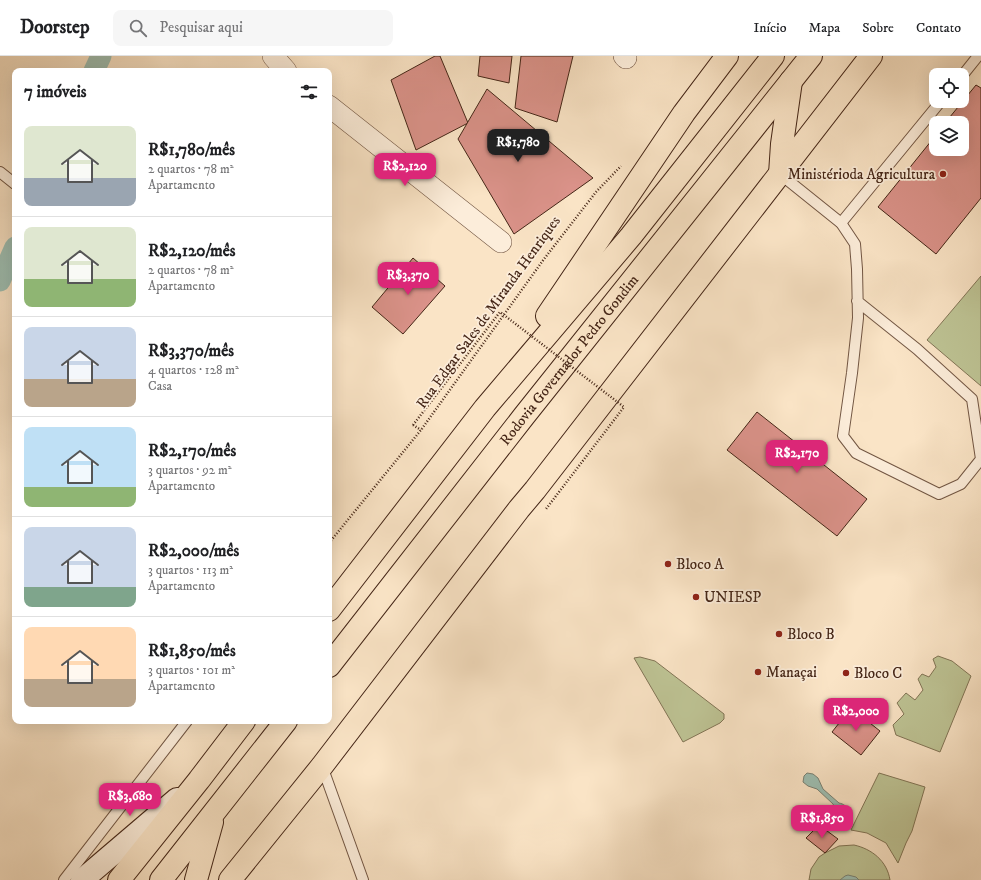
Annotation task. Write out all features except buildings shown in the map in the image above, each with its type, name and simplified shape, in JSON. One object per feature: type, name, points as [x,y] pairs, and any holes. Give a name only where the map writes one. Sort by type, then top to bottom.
[{"type":"main road","points":[[485,408],[684,113],[727,56]]},
{"type":"main road","name":"Rodovia Governador Pedro Gondim","points":[[332,606],[485,408],[630,236],[773,56]]},
{"type":"main road","name":"Rodovia Governador Pedro Gondim","points":[[332,662],[524,416],[811,56]]},
{"type":"main road","points":[[230,880],[322,766],[519,508],[535,490],[871,56]]},
{"type":"main road","points":[[780,174],[782,144],[791,81]]},
{"type":"main road","points":[[119,880],[242,724]]},
{"type":"main road","points":[[161,880],[284,724]]},
{"type":"main road","points":[[82,880],[199,780]]},
{"type":"main road","points":[[196,880],[214,814]]},
{"type":"street","points":[[273,56],[283,68]]},
{"type":"street","points":[[332,108],[501,242]]},
{"type":"lane","points":[[968,68],[978,56]]},
{"type":"lane","points":[[841,223],[936,108]]},
{"type":"lane","points":[[0,172],[12,181]]},
{"type":"lane","points":[[780,174],[841,223],[855,244],[857,269],[857,301],[858,318],[843,436],[856,453],[939,494],[961,484],[981,459],[972,399],[917,349],[857,301]]},
{"type":"lane","points":[[64,880],[185,724]]},
{"type":"lane","points":[[322,766],[363,880]]},
{"type":"path","name":"Rua Edgar Sales de Miranda Henriques","points":[[332,539],[421,430],[544,259],[596,192],[623,164]]},
{"type":"path","points":[[421,430],[413,425],[500,312],[624,407],[546,508]]},
{"type":"green space","points":[[981,276],[981,386],[927,340]]},
{"type":"green space","points":[[938,656],[952,661],[971,676],[940,752],[896,735],[893,725],[904,714],[897,703],[906,693],[915,700],[923,690],[918,679],[922,674],[929,677],[936,667],[933,659]]},
{"type":"green space","points":[[640,657],[655,661],[724,714],[724,719],[720,723],[683,742],[634,658]]},
{"type":"green space","points":[[879,773],[925,787],[912,831],[898,863],[886,843],[867,833],[851,830]]},
{"type":"green space","points":[[854,845],[867,849],[878,857],[886,867],[890,880],[809,880],[811,869],[819,857],[839,846]]},
{"type":"water","points":[[807,773],[813,774],[818,778],[823,789],[846,807],[849,811],[848,814],[843,818],[838,815],[833,804],[817,789],[808,786],[803,782],[804,776]]},
{"type":"water","points":[[848,875],[856,877],[859,880],[840,880]]},
{"type":"waterway","points":[[95,68],[101,56]]},
{"type":"waterway","points":[[0,281],[12,254]]},
{"type":"place","name":"Ministérioda Agricultura","points":[[943,174]]},
{"type":"place","name":"Bloco A","points":[[668,564]]},
{"type":"place","name":"UNIESP","points":[[696,597]]},
{"type":"place","name":"Bloco B","points":[[779,634]]},
{"type":"place","name":"Manaçai","points":[[758,672]]},
{"type":"place","name":"Bloco C","points":[[846,673]]}]
